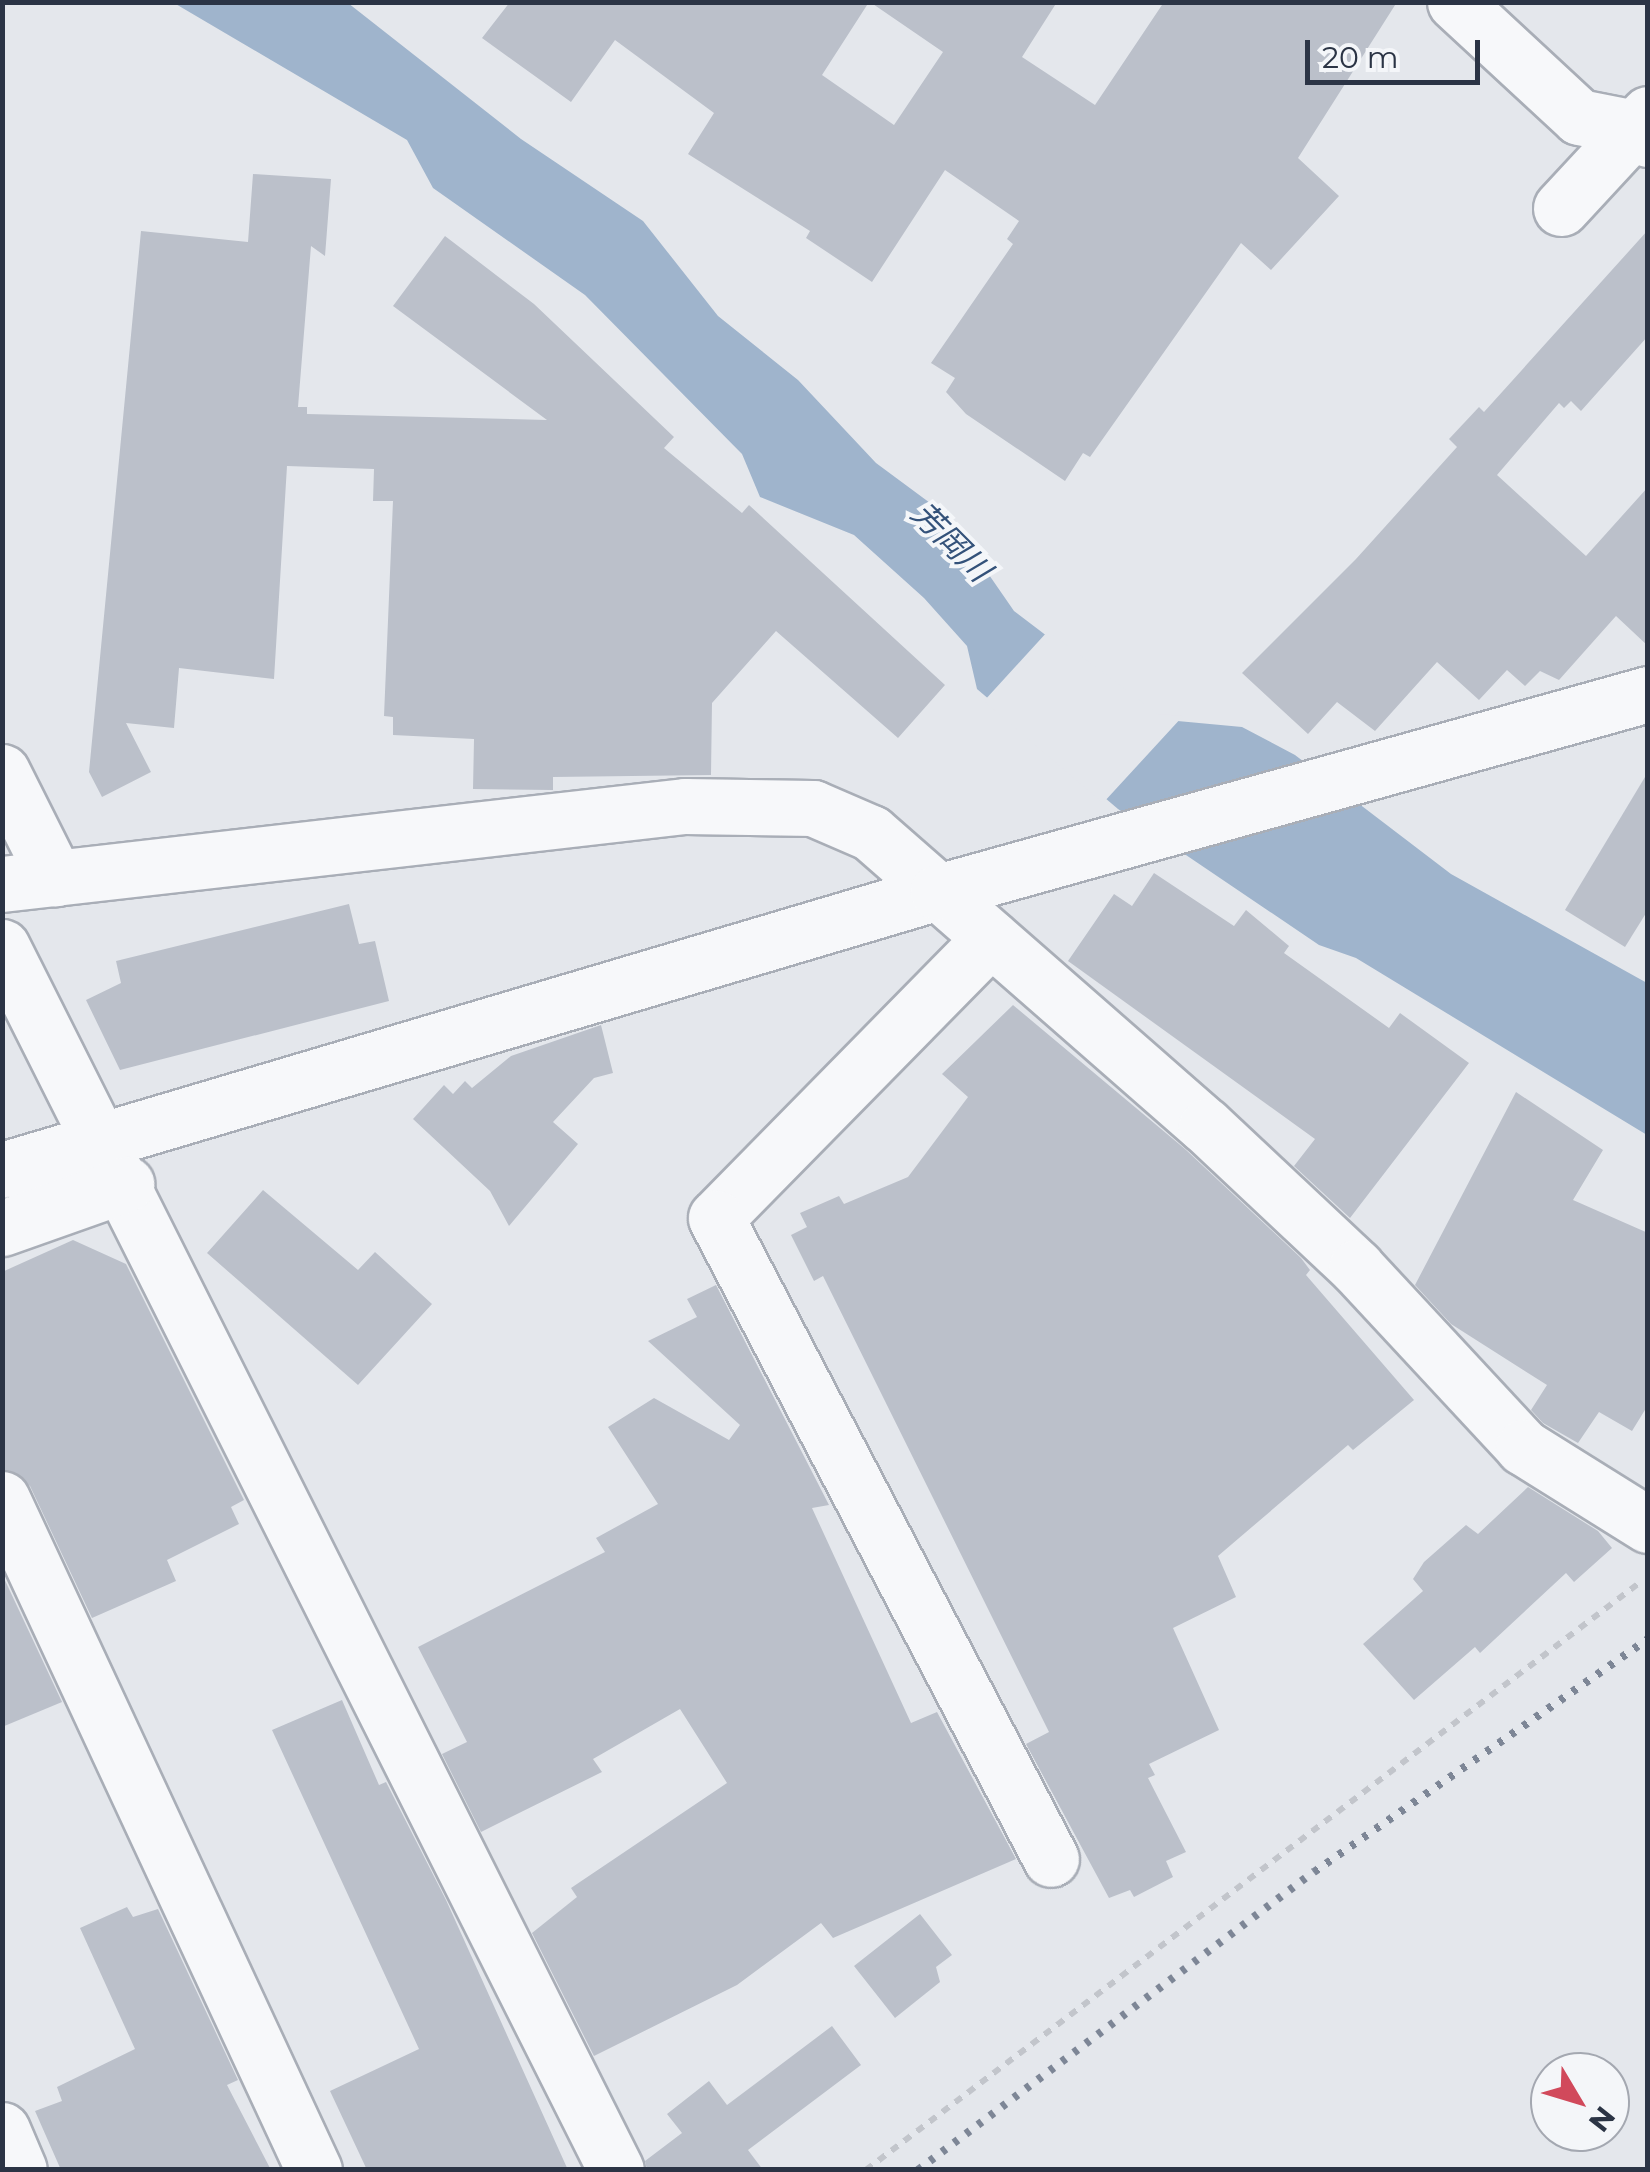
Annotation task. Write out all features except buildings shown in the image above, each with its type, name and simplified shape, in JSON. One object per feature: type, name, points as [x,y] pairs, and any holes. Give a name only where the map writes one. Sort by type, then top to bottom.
[{"type":"street","points":[[1454,2],[1578,117],[1643,127]]},
{"type":"street","points":[[1561,208],[1643,127]]},
{"type":"street","points":[[2,1228],[114,1163],[938,892],[1648,694]]},
{"type":"street","points":[[2,772],[29,881],[685,806],[762,803],[813,808],[871,833],[1356,1267],[1523,1447],[1648,1526]]},
{"type":"street","points":[[991,938],[716,1218],[1052,1858]]},
{"type":"street","points":[[2,948],[114,1163],[616,2170]]},
{"type":"street","points":[[2,1170],[114,1163]]},
{"type":"street","points":[[2,1499],[314,2170]]},
{"type":"street","points":[[2,2130],[20,2170]]},
{"type":"path","points":[[866,2170],[1648,1576]]},
{"type":"water","name":"芳岡川","points":[[174,3],[348,3],[521,139],[643,221],[718,316],[798,380],[876,463],[949,517],[1014,611],[1156,719],[1242,727],[1295,755],[1451,874],[1647,983],[1647,1135],[1356,958],[1319,945],[1118,809],[977,689],[967,646],[924,598],[854,535],[760,497],[742,454],[585,295],[433,188],[407,140]]},
{"type":"pier","points":[[1048,631],[1158,714],[1183,716],[1103,803],[984,701]]},
{"type":"railway","points":[[918,2170],[1314,1872],[1648,1639]]}]
